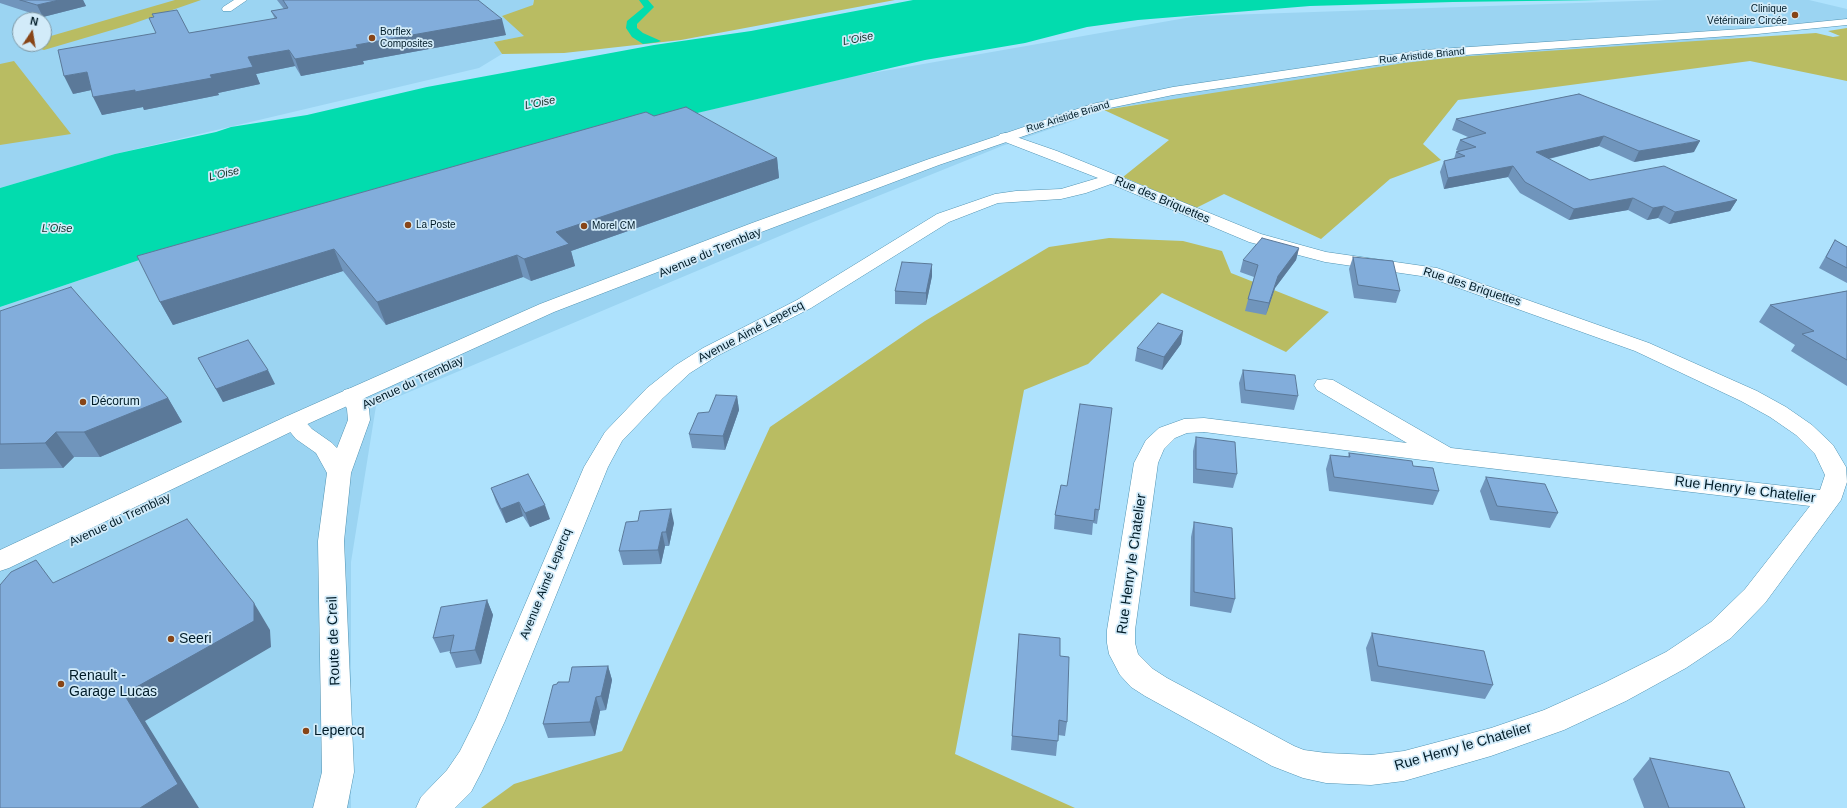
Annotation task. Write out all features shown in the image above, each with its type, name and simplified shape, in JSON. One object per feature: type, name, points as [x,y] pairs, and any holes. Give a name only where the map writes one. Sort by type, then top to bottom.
[{"type":"street","points":[[227,9],[242,0]]},
{"type":"street","name":"Rue Aristide Briand","points":[[1005,137],[1097,107],[1173,91],[1336,66],[1424,54],[1757,31],[1847,22]]},
{"type":"street","name":"Rue des Briquettes","points":[[1005,137],[1052,154],[1255,238],[1325,257],[1431,272],[1624,340],[1673,360],[1767,406],[1790,420],[1816,440],[1831,459],[1837,476],[1829,500]]},
{"type":"street","name":"Avenue du Tremblay","points":[[0,576],[305,433],[356,407],[508,338],[832,201],[1005,137]]},
{"type":"street","name":"Avenue Aimé Lepercq","points":[[433,808],[459,781],[486,728],[596,467],[617,433],[655,393],[683,370],[706,354],[804,304],[942,218],[995,199],[1016,196],[1066,193],[1111,179]]},
{"type":"street","name":"Rue Henry le Chatelier","points":[[1325,385],[1446,455]]},
{"type":"street","name":"Route de Creil","points":[[330,808],[338,772],[333,598],[330,558],[332,523],[339,474],[354,436],[356,407]]},
{"type":"street","name":"Rue Henry le Chatelier","points":[[1204,425],[1829,500],[1744,608],[1721,630],[1676,660],[1615,692],[1553,721],[1491,742],[1404,766],[1371,770],[1326,768],[1297,761],[1262,746],[1142,678],[1130,666],[1124,654],[1121,643],[1121,630],[1146,463],[1154,445],[1168,433],[1184,426],[1204,425]]},
{"type":"street","points":[[305,433],[330,455],[339,474]]},
{"type":"street","name":"Avenue du Tremblay","points":[[0,561],[305,433]]},
{"type":"shaded area","points":[[0,0],[534,0],[525,36],[495,42],[502,54],[479,68],[115,154],[0,188]]},
{"type":"shaded area","points":[[175,0],[201,0],[129,25],[52,48],[52,36]]},
{"type":"shaded area","points":[[534,0],[895,0],[681,40],[564,53],[502,54],[494,42],[524,36],[502,16],[533,5]]},
{"type":"shaded area","points":[[1665,0],[1809,0],[1847,9],[1847,23],[1716,40],[1140,104],[1104,110],[1002,146],[806,225],[376,406],[351,562],[351,808],[0,808],[0,307],[169,250],[373,188],[855,76],[1197,16]]},
{"type":"shaded area","points":[[1847,28],[1847,81],[1750,61],[1458,100],[1423,144],[1441,160],[1390,179],[1321,239],[1224,194],[1196,208],[1123,177],[1169,140],[1104,110],[1404,63],[1456,57],[1816,33],[1833,37],[1840,36],[1828,31]]},
{"type":"shaded area","points":[[14,61],[71,134],[0,145],[0,64]]},
{"type":"shaded area","points":[[1109,238],[1183,241],[1222,251],[1231,273],[1329,312],[1286,352],[1162,293],[1088,364],[1024,390],[955,754],[1075,808],[481,808],[514,784],[622,751],[770,427],[925,321],[1049,247]]},
{"type":"water","points":[[639,0],[648,0],[654,7],[637,24],[637,28],[643,33],[661,41],[643,44],[632,37],[626,28],[627,21],[644,7]]},
{"type":"water","name":"L’Oise","points":[[913,0],[1601,0],[1310,6],[1138,20],[1087,27],[1025,43],[925,60],[667,120],[477,168],[374,189],[169,250],[0,307],[0,188],[115,154],[216,132],[231,127],[307,115],[427,87],[654,45],[751,31]]},
{"type":"building","points":[[20,0],[59,0],[37,5]]},
{"type":"building","points":[[283,0],[478,0],[502,19],[356,45],[358,48],[295,59],[289,50],[248,57],[253,67],[210,75],[212,78],[135,92],[135,90],[93,97],[87,72],[64,76],[58,50],[156,33],[149,18],[154,17],[152,14],[177,10],[189,33],[277,18],[271,11],[288,8]]},
{"type":"building","points":[[1579,94],[1700,141],[1639,151],[1604,136],[1536,152],[1590,180],[1664,166],[1737,200],[1675,212],[1664,206],[1653,208],[1633,198],[1574,209],[1525,182],[1513,166],[1448,178],[1444,161],[1465,156],[1456,152],[1476,147],[1460,140],[1486,133],[1456,119]]},
{"type":"building","points":[[686,107],[777,158],[556,232],[569,244],[524,259],[517,255],[377,302],[334,249],[160,302],[137,256],[646,112],[654,116]]},
{"type":"building","points":[[1262,238],[1299,248],[1278,276],[1269,303],[1248,299],[1258,265],[1243,260]]},
{"type":"building","points":[[1835,240],[1847,247],[1847,268],[1826,257]]},
{"type":"building","points":[[1353,257],[1393,261],[1400,291],[1358,285]]},
{"type":"building","points":[[902,262],[932,264],[926,293],[895,291]]},
{"type":"building","name":"Décorum","points":[[71,287],[168,398],[84,432],[56,432],[45,443],[0,444],[0,311]]},
{"type":"building","points":[[1847,291],[1847,360],[1802,334],[1814,331],[1770,305]]},
{"type":"building","points":[[1158,323],[1183,331],[1164,357],[1137,348]]},
{"type":"building","points":[[248,340],[268,370],[216,389],[198,358]]},
{"type":"building","points":[[1243,370],[1295,375],[1298,396],[1245,390]]},
{"type":"building","points":[[716,395],[737,396],[723,436],[689,434],[698,413],[709,412]]},
{"type":"building","points":[[1080,404],[1112,408],[1099,510],[1095,509],[1094,521],[1055,515],[1061,485],[1067,486]]},
{"type":"building","points":[[1196,437],[1235,442],[1237,474],[1196,469]]},
{"type":"building","points":[[1349,453],[1412,461],[1413,466],[1433,468],[1439,491],[1334,477],[1330,455],[1350,457]]},
{"type":"building","points":[[528,474],[545,505],[525,513],[519,502],[501,509],[491,488]]},
{"type":"building","points":[[1486,477],[1545,484],[1558,513],[1497,506]]},
{"type":"building","points":[[671,509],[666,532],[662,532],[658,550],[619,551],[626,522],[638,521],[640,511]]},
{"type":"building","points":[[187,519],[254,603],[254,621],[124,694],[178,784],[140,808],[0,808],[0,585],[11,572],[36,560],[53,583]]},
{"type":"building","points":[[1194,522],[1232,528],[1235,599],[1194,592]]},
{"type":"building","points":[[487,600],[475,650],[450,653],[454,635],[433,638],[441,607]]},
{"type":"building","points":[[1372,633],[1484,651],[1493,685],[1378,666]]},
{"type":"building","points":[[1019,634],[1060,638],[1060,656],[1069,657],[1067,722],[1059,720],[1058,741],[1012,736]]},
{"type":"building","points":[[608,666],[601,696],[596,697],[590,722],[543,724],[553,685],[557,684],[558,682],[569,682],[572,667]]},
{"type":"building","points":[[1650,758],[1729,772],[1745,808],[1669,808]]},
{"type":"place","name":"Clinique Vétérinaire Circée","points":[[1795,15]]},
{"type":"place","name":"Borflex Composites","points":[[372,38]]},
{"type":"place","name":"La Poste","points":[[408,225]]},
{"type":"place","name":"Morel CM","points":[[584,226]]},
{"type":"place","name":"Décorum","points":[[83,402]]},
{"type":"place","name":"Seeri","points":[[171,639]]},
{"type":"place","name":"Renault - Garage Lucas","points":[[61,684]]},
{"type":"place","name":"Lepercq","points":[[306,731]]},
{"type":"water label","name":"L'Oise","points":[[858,39]]},
{"type":"water label","name":"L'Oise","points":[[540,103]]},
{"type":"water label","name":"L'Oise","points":[[224,174]]}]
